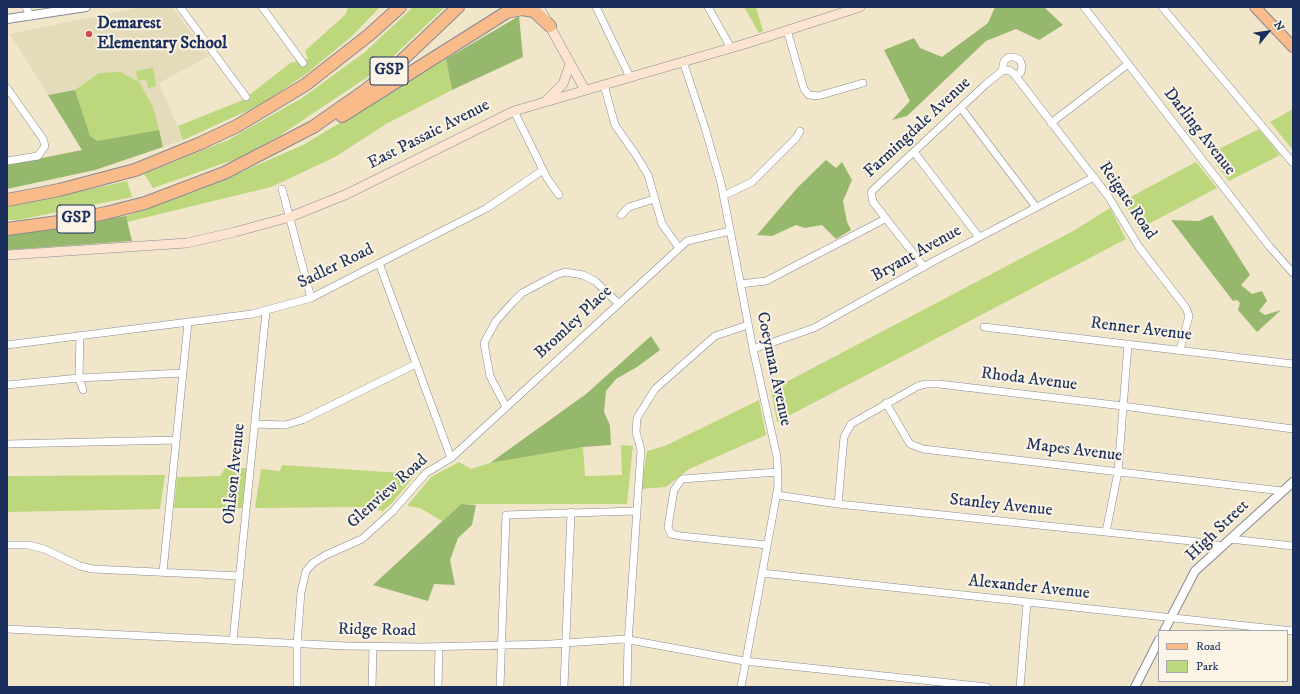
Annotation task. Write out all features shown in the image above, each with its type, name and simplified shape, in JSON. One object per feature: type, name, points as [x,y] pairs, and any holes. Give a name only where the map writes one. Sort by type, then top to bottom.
[{"type":"highway","points":[[305,85],[372,23],[387,7]]},
{"type":"highway","name":"GSP","points":[[7,200],[98,181],[169,157],[236,126],[305,85],[364,40],[400,7]]},
{"type":"highway","name":"GSP","points":[[7,229],[66,221],[145,203],[224,173],[313,126],[366,90],[398,64],[458,7]]},
{"type":"highway","points":[[544,7],[550,26]]},
{"type":"highway","points":[[313,126],[330,121],[351,110],[509,9],[528,9],[540,16],[550,26]]},
{"type":"main road","points":[[539,7],[585,90]]},
{"type":"main road","name":"East Passaic Avenue","points":[[7,255],[186,243],[229,234],[290,217],[334,200],[514,111],[731,48],[860,7]]},
{"type":"main road","points":[[1254,7],[1293,47]]},
{"type":"main road","points":[[540,103],[556,92],[563,84],[570,64]]},
{"type":"street","points":[[26,7],[30,16]]},
{"type":"street","points":[[7,19],[86,7]]},
{"type":"street","points":[[180,7],[246,97]]},
{"type":"street","points":[[262,7],[303,63]]},
{"type":"street","points":[[596,7],[599,16],[630,77]]},
{"type":"street","points":[[708,7],[731,48]]},
{"type":"street","name":"Darling Avenue","points":[[1084,7],[1269,246],[1293,273]]},
{"type":"street","points":[[1162,7],[1293,162]]},
{"type":"street","points":[[787,30],[804,89],[809,95],[818,96],[863,83]]},
{"type":"street","points":[[1002,71],[1004,61],[1009,57],[1014,57],[1020,60],[1022,66],[1021,72],[1016,77]]},
{"type":"street","name":"Coeyman Avenue","points":[[683,61],[705,128],[723,196],[748,325],[777,457],[777,495],[741,687]]},
{"type":"street","points":[[1051,123],[1128,64]]},
{"type":"street","name":"Reigate Road","points":[[1002,71],[1009,70],[1016,77],[1094,177],[1117,208],[1139,247],[1186,308],[1189,316],[1180,350]]},
{"type":"street","name":"Farmingdale Avenue","points":[[924,267],[885,219],[871,198],[872,192],[1002,71]]},
{"type":"street","points":[[604,85],[615,125],[648,175],[662,224],[679,248]]},
{"type":"street","points":[[7,88],[43,139],[44,150],[38,156],[7,161]]},
{"type":"street","points":[[961,108],[1036,207]]},
{"type":"street","points":[[514,111],[543,170],[559,194]]},
{"type":"street","points":[[723,196],[752,182],[796,138],[800,131]]},
{"type":"street","points":[[914,152],[979,237]]},
{"type":"street","name":"Sadler Road","points":[[7,345],[252,314],[311,298],[487,208],[543,170]]},
{"type":"street","name":"Bryant Avenue","points":[[753,349],[814,328],[979,237],[1094,177]]},
{"type":"street","points":[[282,189],[311,298]]},
{"type":"street","points":[[621,215],[630,207],[654,199]]},
{"type":"street","points":[[740,284],[766,280],[885,219]]},
{"type":"street","name":"Bromley Place","points":[[451,458],[687,241],[730,231]]},
{"type":"street","points":[[379,263],[451,458]]},
{"type":"street","points":[[506,407],[490,376],[484,344],[496,321],[522,293],[556,275],[565,272],[596,281],[618,303]]},
{"type":"street","name":"Ohlson Avenue","points":[[233,641],[266,311]]},
{"type":"street","points":[[163,572],[188,322]]},
{"type":"street","points":[[627,687],[628,640],[641,450],[636,432],[637,418],[645,403],[655,390],[715,336],[748,325]]},
{"type":"street","name":"Renner Avenue","points":[[984,327],[1293,364]]},
{"type":"street","points":[[80,335],[79,378],[83,390]]},
{"type":"street","points":[[1106,532],[1118,472],[1128,344]]},
{"type":"street","points":[[255,424],[285,425],[302,420],[416,364]]},
{"type":"street","points":[[7,385],[79,378],[183,373]]},
{"type":"street","name":"Rhoda Avenue","points":[[838,504],[844,437],[847,429],[861,417],[918,386],[939,384],[1123,406],[1293,429]]},
{"type":"street","name":"Mapes Avenue","points":[[886,403],[906,439],[915,447],[1282,491]]},
{"type":"street","points":[[7,444],[176,440]]},
{"type":"street","name":"Glenview Road","points":[[297,687],[297,644],[301,592],[306,571],[313,563],[326,555],[362,539],[393,511],[426,472],[451,458]]},
{"type":"street","points":[[767,545],[671,534],[668,528],[674,490],[682,479],[778,472]]},
{"type":"street","name":"High Street","points":[[1164,630],[1195,572],[1293,482]]},
{"type":"street","name":"Stanley Avenue","points":[[777,495],[838,504],[1106,532],[1223,546]]},
{"type":"street","points":[[500,687],[506,515],[637,511]]},
{"type":"street","points":[[564,687],[571,512]]},
{"type":"street","points":[[1230,539],[1293,546]]},
{"type":"street","points":[[7,545],[29,545],[44,549],[80,566],[93,569],[240,576]]},
{"type":"street","name":"Alexander Avenue","points":[[762,573],[1170,619],[1283,630]]},
{"type":"street","points":[[1020,687],[1027,603]]},
{"type":"street","name":"Ridge Road","points":[[7,629],[373,647],[440,647],[628,640],[745,661],[987,687]]},
{"type":"street","points":[[1135,687],[1158,642]]},
{"type":"street","points":[[372,687],[373,647]]},
{"type":"street","points":[[438,687],[440,647]]},
{"type":"shaded area","name":"Demarest Elementary School","points":[[142,7],[172,7],[209,56],[159,83],[183,140],[95,170],[10,34]]},
{"type":"green space","points":[[348,7],[380,7],[351,37],[306,74],[260,105],[183,140],[178,126],[243,100],[290,63],[308,59],[305,51],[346,14]]},
{"type":"green space","points":[[413,7],[445,7],[381,68],[279,136],[239,158],[153,188],[144,174],[228,140],[302,98],[365,52]]},
{"type":"green space","points":[[744,7],[756,7],[763,31],[759,33]]},
{"type":"green space","points":[[995,7],[1044,7],[1063,25],[1039,40],[1016,29],[986,41],[907,116],[892,120],[910,101],[884,50],[914,38],[920,48],[942,57],[988,23]]},
{"type":"green space","points":[[519,16],[523,57],[452,90],[446,59]]},
{"type":"green space","points":[[446,59],[452,90],[386,124],[335,157],[271,187],[127,222],[126,216],[202,189],[303,145]]},
{"type":"green space","points":[[153,68],[156,86],[148,88],[146,79],[138,81],[136,71]]},
{"type":"green space","points":[[120,72],[139,82],[153,107],[159,130],[97,141],[90,136],[75,90],[99,73]]},
{"type":"green space","points":[[75,90],[90,136],[97,141],[159,130],[163,147],[95,170],[7,189],[7,165],[82,150],[48,95]]},
{"type":"green space","points":[[1293,109],[1293,148],[1292,149],[1270,122]]},
{"type":"green space","points":[[1259,129],[1280,155],[1229,181],[1209,154]]},
{"type":"green space","points":[[826,160],[836,168],[842,162],[852,180],[843,201],[847,222],[851,230],[836,239],[822,225],[805,228],[796,225],[772,236],[757,235],[798,187]]},
{"type":"green space","points":[[1196,162],[1217,188],[1139,229],[1123,201]]},
{"type":"green space","points":[[127,181],[132,197],[18,220],[7,220],[7,207]]},
{"type":"green space","points":[[1110,208],[1126,239],[777,422],[771,390],[1075,230]]},
{"type":"green space","points":[[1212,215],[1250,275],[1241,285],[1252,294],[1262,291],[1267,301],[1259,311],[1265,315],[1281,310],[1257,332],[1238,310],[1240,303],[1237,300],[1233,301],[1171,220],[1199,221]]},
{"type":"green space","points":[[126,216],[132,241],[7,250],[7,235]]},
{"type":"green space","points":[[651,336],[660,350],[637,367],[616,379],[606,391],[604,412],[610,425],[611,445],[583,447],[490,463],[586,394]]},
{"type":"green space","points":[[759,400],[766,435],[689,469],[666,487],[641,489],[647,451],[665,446]]},
{"type":"green space","points":[[621,445],[633,446],[627,504],[461,504],[442,521],[420,508],[407,506],[431,477],[459,462],[471,469],[490,463],[583,447],[585,476],[622,475]]},
{"type":"green space","points":[[282,465],[401,473],[421,468],[392,503],[383,511],[359,507],[255,508],[261,469],[280,471]]},
{"type":"green space","points":[[225,468],[247,468],[242,508],[174,508],[177,477],[220,476]]},
{"type":"green space","points":[[165,475],[160,509],[7,512],[7,476]]},
{"type":"green space","points":[[461,504],[476,505],[472,525],[458,538],[450,560],[455,585],[434,584],[428,601],[373,585]]},
{"type":"place","name":"Demarest Elementary School","points":[[89,34]]}]
